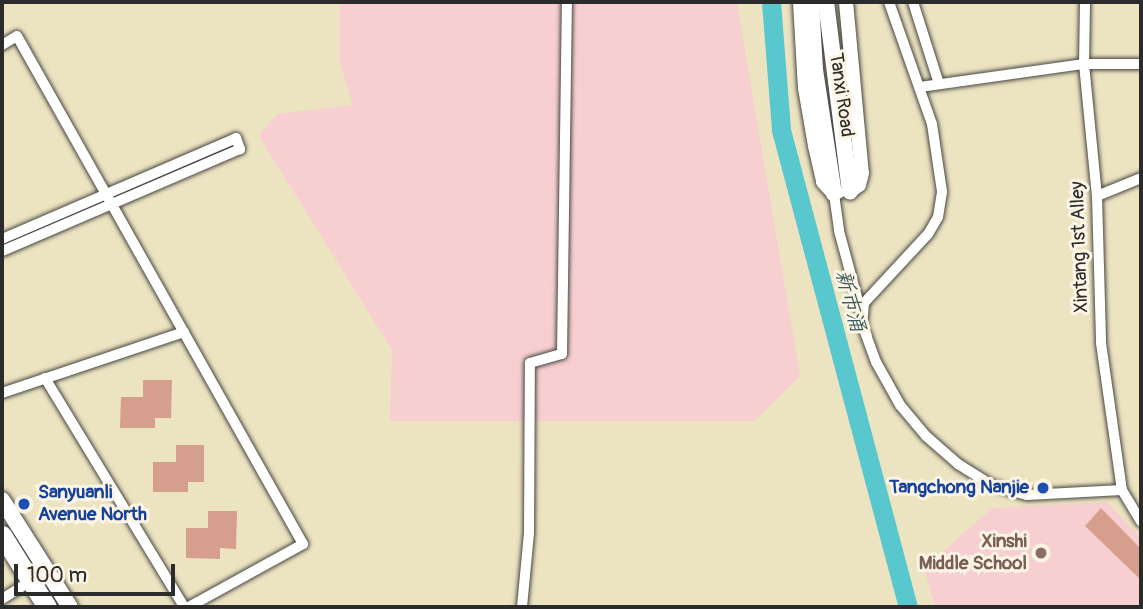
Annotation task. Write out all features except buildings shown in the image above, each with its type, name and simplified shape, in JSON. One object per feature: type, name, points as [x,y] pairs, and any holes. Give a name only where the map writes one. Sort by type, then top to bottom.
[{"type":"highway","points":[[2,535],[47,607]]},
{"type":"main road","name":"Tanxi Road","points":[[811,2],[842,193]]},
{"type":"main road","name":"Tanxi Road","points":[[826,2],[837,158]]},
{"type":"main road","points":[[2,500],[69,607]]},
{"type":"main road","points":[[2,551],[37,607]]},
{"type":"street","points":[[522,607],[529,533],[530,363],[562,354],[567,2]]},
{"type":"street","points":[[800,2],[805,88],[814,146],[822,181],[842,193]]},
{"type":"street","points":[[842,193],[859,185],[862,173],[846,2]]},
{"type":"street","points":[[862,315],[867,298],[921,242],[937,217],[941,164],[920,87],[889,2]]},
{"type":"street","points":[[913,2],[939,84]]},
{"type":"street","name":"Xintang 1st Alley","points":[[1085,2],[1084,64],[1097,196],[1101,342],[1122,490]]},
{"type":"street","points":[[2,45],[17,36],[303,544],[186,607],[45,379]]},
{"type":"street","points":[[920,87],[1084,64],[1141,64]]},
{"type":"street","points":[[2,239],[109,199],[240,149],[236,138],[109,199],[2,251]]},
{"type":"street","points":[[1097,196],[1141,178]]},
{"type":"street","points":[[842,193],[839,231],[873,354],[900,405],[926,436],[969,472],[1019,495],[1122,490],[1141,522]]},
{"type":"street","points":[[2,393],[184,332]]},
{"type":"street","points":[[2,599],[23,586]]},
{"type":"shaded area","points":[[340,2],[737,2],[800,377],[754,421],[390,421],[392,350],[259,136],[277,114],[353,105],[340,63]]},
{"type":"shaded area","name":"Xinshi Middle School","points":[[1107,502],[1141,538],[1141,607],[935,607],[924,568],[992,508]]},
{"type":"waterway","name":"新市涌","points":[[771,2],[781,130],[908,607]]},
{"type":"place","name":"Tangchong Nanjie","points":[[1043,488]]},
{"type":"place","name":"Sanyuanli Avenue North","points":[[24,504]]},
{"type":"place","name":"Xinshi Middle School","points":[[1041,553]]}]
